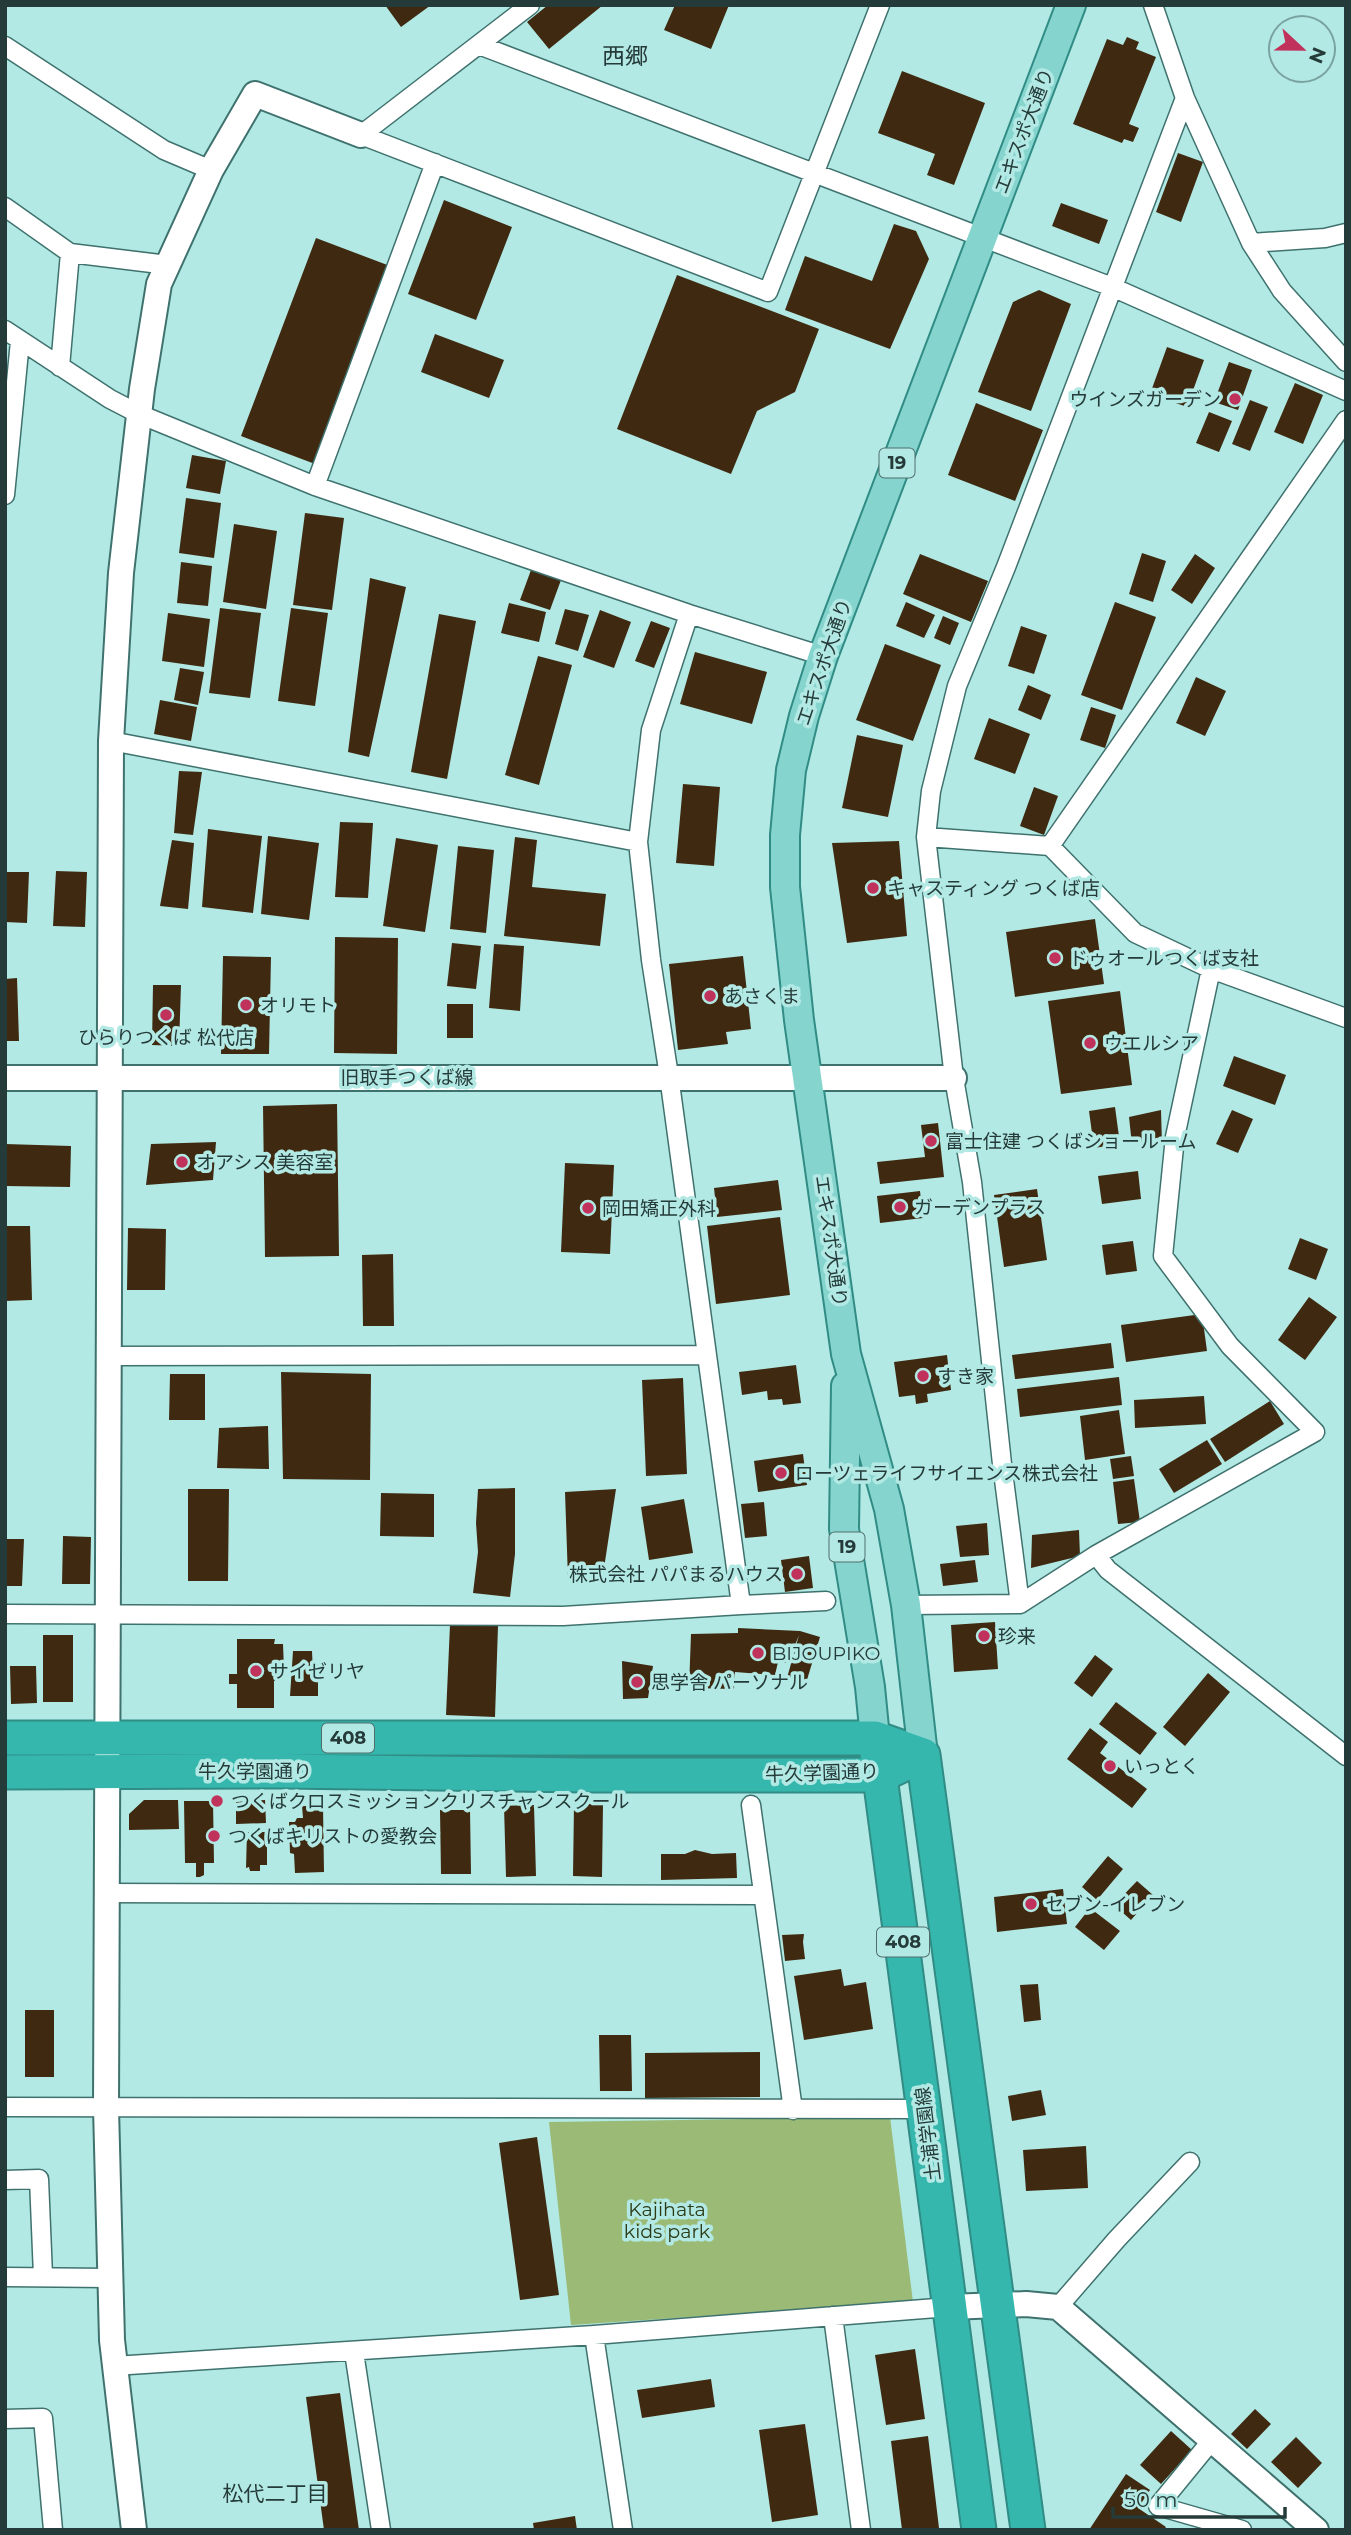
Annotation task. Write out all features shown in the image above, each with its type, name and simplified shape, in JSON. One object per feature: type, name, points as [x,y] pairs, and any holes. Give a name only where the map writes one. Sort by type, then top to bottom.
[{"type":"highway","name":"牛久学園通り","points":[[5,1738],[875,1738],[923,1755]]},
{"type":"highway","name":"土浦学園線","points":[[875,1738],[979,2530]]},
{"type":"highway","name":"牛久学園通り","points":[[5,1772],[881,1775],[923,1755]]},
{"type":"highway","name":"408","points":[[923,1755],[970,2084],[1028,2530]]},
{"type":"main road","name":"エキスポ大通り","points":[[923,1755],[905,1605],[889,1509],[846,1354],[799,1020],[785,887],[785,835],[792,770],[804,716],[823,656],[1071,5]]},
{"type":"main road","name":"エキスポ大通り","points":[[846,1354],[844,1529],[870,1687],[875,1738]]},
{"type":"street","points":[[361,135],[530,5]]},
{"type":"street","points":[[134,2530],[114,2366],[108,2278],[106,1614],[111,741],[121,573],[139,414],[159,285],[211,170],[255,94],[768,292],[880,5]]},
{"type":"street","points":[[1153,5],[1185,98],[1251,243],[1282,291],[1346,362]]},
{"type":"street","points":[[479,45],[1112,287],[1346,391]]},
{"type":"street","points":[[5,46],[164,150],[211,170]]},
{"type":"street","points":[[1020,1604],[972,1182],[954,1078],[926,837],[931,791],[957,686],[1006,567],[1185,98]]},
{"type":"street","points":[[315,486],[435,163]]},
{"type":"street","points":[[5,207],[70,253],[168,265]]},
{"type":"street","points":[[1251,243],[1346,233]]},
{"type":"street","points":[[60,367],[70,253]]},
{"type":"street","points":[[13,335],[110,399],[139,414],[315,486],[689,614],[823,656]]},
{"type":"street","points":[[5,495],[13,335]]},
{"type":"street","points":[[1050,846],[1346,421]]},
{"type":"street","points":[[689,614],[651,730],[638,842],[651,960],[741,1605]]},
{"type":"street","points":[[111,741],[638,842]]},
{"type":"street","points":[[926,837],[1050,846],[1135,933],[1211,969],[1346,1018]]},
{"type":"street","points":[[905,1605],[1020,1604],[1096,1555],[1315,1432],[1230,1346],[1163,1256],[1175,1137],[1211,969]]},
{"type":"street","name":"旧取手つくば線","points":[[5,1078],[954,1078]]},
{"type":"street","points":[[109,1356],[705,1355]]},
{"type":"street","points":[[1096,1555],[1108,1570],[1346,1756]]},
{"type":"street","points":[[5,1614],[563,1616],[826,1601]]},
{"type":"street","points":[[751,1805],[793,2109]]},
{"type":"street","points":[[107,1893],[762,1895]]},
{"type":"street","points":[[5,2107],[925,2109]]},
{"type":"street","points":[[1058,2307],[1189,2162]]},
{"type":"street","points":[[5,2179],[39,2179],[43,2276]]},
{"type":"street","points":[[5,2277],[108,2278]]},
{"type":"street","points":[[114,2366],[594,2335],[948,2307],[1026,2304],[1058,2307],[1316,2530]]},
{"type":"street","points":[[833,2316],[861,2530]]},
{"type":"street","points":[[594,2335],[623,2530]]},
{"type":"street","points":[[354,2351],[381,2530]]},
{"type":"street","points":[[5,2419],[43,2418],[53,2530]]},
{"type":"street","points":[[1212,2440],[1158,2506],[1242,2530]]},
{"type":"green space","name":"Kajihata kids park","points":[[890,2117],[913,2302],[571,2325],[549,2122]]},
{"type":"building","points":[[385,5],[431,5],[401,27]]},
{"type":"building","points":[[548,5],[603,5],[549,49],[527,22]]},
{"type":"building","points":[[675,5],[729,5],[711,49],[664,30]]},
{"type":"building","points":[[1127,37],[1139,42],[1136,49],[1156,57],[1129,124],[1139,128],[1133,142],[1124,139],[1122,143],[1073,124],[1107,39],[1123,45]]},
{"type":"building","points":[[902,71],[985,103],[954,185],[927,175],[935,154],[878,133]]},
{"type":"building","points":[[1178,153],[1203,162],[1181,222],[1156,212]]},
{"type":"building","points":[[444,200],[512,227],[476,320],[408,294]]},
{"type":"building","points":[[1061,203],[1108,220],[1099,244],[1052,226]]},
{"type":"building","points":[[894,224],[916,231],[929,259],[890,349],[785,310],[805,256],[872,281]]},
{"type":"building","points":[[316,238],[390,266],[315,464],[241,436]]},
{"type":"building","points":[[677,275],[819,329],[795,392],[757,411],[731,474],[617,429]]},
{"type":"building","points":[[1039,290],[1071,304],[1031,411],[978,392],[1013,302]]},
{"type":"building","points":[[435,334],[504,360],[489,398],[421,372]]},
{"type":"building","points":[[1167,347],[1204,360],[1187,407],[1150,394]]},
{"type":"building","points":[[1229,362],[1252,370],[1238,410],[1214,402]]},
{"type":"building","points":[[1295,383],[1323,395],[1303,444],[1274,432]]},
{"type":"building","points":[[1250,400],[1268,407],[1250,451],[1232,444]]},
{"type":"building","points":[[976,403],[1043,430],[1015,501],[948,475]]},
{"type":"building","points":[[1209,412],[1232,421],[1219,452],[1196,443]]},
{"type":"building","points":[[192,455],[226,461],[220,494],[186,488]]},
{"type":"building","points":[[186,498],[221,503],[214,558],[179,553]]},
{"type":"building","points":[[305,513],[344,518],[332,610],[293,605]]},
{"type":"building","points":[[234,524],[277,531],[266,609],[223,602]]},
{"type":"building","points":[[1142,553],[1166,561],[1153,602],[1129,594]]},
{"type":"building","points":[[920,554],[988,581],[971,622],[903,594]]},
{"type":"building","points":[[1195,554],[1215,568],[1192,604],[1171,590]]},
{"type":"building","points":[[181,562],[212,566],[208,606],[177,603]]},
{"type":"building","points":[[531,570],[561,580],[550,610],[520,600]]},
{"type":"building","points":[[370,578],[406,587],[369,757],[348,752]]},
{"type":"building","points":[[906,602],[935,615],[924,638],[896,626]]},
{"type":"building","points":[[1115,602],[1156,617],[1122,710],[1081,695]]},
{"type":"building","points":[[509,603],[546,612],[539,642],[501,633]]},
{"type":"building","points":[[220,608],[261,613],[250,698],[209,693]]},
{"type":"building","points":[[291,608],[328,613],[315,706],[278,701]]},
{"type":"building","points":[[565,609],[589,615],[578,651],[555,644]]},
{"type":"building","points":[[600,610],[631,622],[614,668],[583,657]]},
{"type":"building","points":[[168,613],[210,619],[204,667],[162,661]]},
{"type":"building","points":[[439,614],[476,621],[447,779],[411,772]]},
{"type":"building","points":[[943,616],[959,623],[950,645],[934,638]]},
{"type":"building","points":[[651,621],[670,628],[654,668],[635,661]]},
{"type":"building","points":[[1021,626],[1047,635],[1034,674],[1008,666]]},
{"type":"building","points":[[885,644],[941,665],[913,741],[856,720]]},
{"type":"building","points":[[695,652],[767,672],[752,724],[680,704]]},
{"type":"building","points":[[538,656],[572,665],[539,785],[505,775]]},
{"type":"building","points":[[180,668],[204,672],[198,705],[174,700]]},
{"type":"building","points":[[1196,677],[1226,691],[1205,736],[1176,723]]},
{"type":"building","points":[[1028,685],[1051,695],[1041,720],[1018,710]]},
{"type":"building","points":[[160,700],[197,707],[191,741],[154,734]]},
{"type":"building","points":[[1091,707],[1116,715],[1105,748],[1080,740]]},
{"type":"building","points":[[989,718],[1030,734],[1015,774],[974,759]]},
{"type":"building","points":[[857,735],[903,745],[888,817],[842,808]]},
{"type":"building","points":[[179,771],[202,772],[193,835],[174,833]]},
{"type":"building","points":[[683,784],[720,787],[714,866],[676,863]]},
{"type":"building","points":[[1034,787],[1058,796],[1044,835],[1020,826]]},
{"type":"building","points":[[340,822],[373,823],[368,898],[335,897]]},
{"type":"building","points":[[208,829],[262,836],[253,913],[202,907]]},
{"type":"building","points":[[268,836],[319,843],[309,920],[261,914]]},
{"type":"building","points":[[515,837],[537,840],[532,887],[606,894],[600,946],[504,936]]},
{"type":"building","points":[[396,838],[438,845],[425,932],[383,926]]},
{"type":"building","points":[[172,840],[194,843],[188,909],[160,906]]},
{"type":"building","points":[[899,841],[907,936],[847,943],[832,843]]},
{"type":"building","points":[[458,846],[494,850],[486,933],[450,929]]},
{"type":"building","points":[[56,871],[87,872],[85,927],[53,926]]},
{"type":"building","points":[[5,872],[29,872],[27,923],[5,922]]},
{"type":"building","name":"ドゥオールつくば支社","points":[[1095,919],[1104,984],[1015,997],[1006,932]]},
{"type":"building","points":[[335,937],[398,938],[397,1054],[334,1053]]},
{"type":"building","points":[[452,943],[481,946],[476,989],[447,986]]},
{"type":"building","points":[[494,944],[524,946],[520,1011],[489,1008]]},
{"type":"building","name":"オリモト","points":[[223,956],[271,957],[269,1054],[221,1054]]},
{"type":"building","name":"あさくま","points":[[743,956],[751,1029],[726,1032],[728,1044],[678,1050],[669,964]]},
{"type":"building","points":[[17,978],[19,1041],[5,1041],[5,979]]},
{"type":"building","name":"ひらりつくば 松代店","points":[[153,985],[181,985],[179,1046],[152,1045]]},
{"type":"building","name":"ウエルシア","points":[[1120,991],[1132,1085],[1061,1094],[1048,1001]]},
{"type":"building","points":[[447,1004],[473,1004],[473,1038],[447,1038]]},
{"type":"building","points":[[1234,1056],[1286,1075],[1275,1105],[1223,1086]]},
{"type":"building","points":[[337,1104],[339,1256],[265,1257],[263,1106]]},
{"type":"building","points":[[1115,1107],[1120,1144],[1094,1148],[1089,1111]]},
{"type":"building","points":[[1161,1110],[1162,1145],[1132,1145],[1129,1117]]},
{"type":"building","points":[[1232,1110],[1253,1119],[1238,1153],[1216,1144]]},
{"type":"building","name":"富士住建 つくばショールーム","points":[[938,1123],[944,1177],[880,1184],[877,1162],[925,1157],[921,1125]]},
{"type":"building","name":"オアシス 美容室","points":[[216,1142],[213,1180],[146,1185],[151,1144]]},
{"type":"building","points":[[5,1144],[71,1146],[70,1187],[5,1186]]},
{"type":"building","name":"岡田矯正外科","points":[[565,1163],[614,1165],[610,1254],[561,1252]]},
{"type":"building","points":[[1138,1171],[1141,1199],[1102,1204],[1098,1176]]},
{"type":"building","points":[[778,1180],[782,1210],[717,1217],[714,1188]]},
{"type":"building","points":[[1037,1189],[1047,1260],[1004,1267],[994,1195]]},
{"type":"building","name":"ガーデンプラス","points":[[920,1191],[923,1218],[880,1223],[877,1196]]},
{"type":"building","points":[[780,1217],[790,1295],[716,1304],[707,1226]]},
{"type":"building","points":[[5,1226],[30,1226],[32,1300],[5,1301]]},
{"type":"building","points":[[128,1228],[166,1229],[165,1290],[127,1290]]},
{"type":"building","points":[[1300,1238],[1328,1249],[1316,1280],[1288,1269]]},
{"type":"building","points":[[1133,1241],[1137,1271],[1106,1275],[1102,1245]]},
{"type":"building","points":[[393,1254],[394,1326],[363,1326],[362,1255]]},
{"type":"building","points":[[1309,1297],[1337,1317],[1305,1360],[1278,1340]]},
{"type":"building","points":[[1202,1314],[1207,1351],[1126,1362],[1121,1325]]},
{"type":"building","points":[[1111,1343],[1114,1368],[1015,1379],[1012,1355]]},
{"type":"building","name":"すき家","points":[[947,1355],[951,1390],[927,1394],[928,1402],[916,1404],[915,1395],[899,1397],[894,1362]]},
{"type":"building","points":[[796,1365],[801,1403],[783,1405],[782,1399],[768,1400],[767,1391],[742,1395],[739,1372]]},
{"type":"building","points":[[281,1372],[371,1374],[370,1480],[283,1479]]},
{"type":"building","points":[[170,1374],[205,1374],[205,1420],[169,1420]]},
{"type":"building","points":[[1119,1377],[1122,1405],[1020,1417],[1017,1389]]},
{"type":"building","points":[[683,1378],[687,1474],[646,1476],[642,1380]]},
{"type":"building","points":[[1204,1396],[1206,1424],[1135,1428],[1134,1400]]},
{"type":"building","points":[[1270,1401],[1284,1424],[1225,1462],[1210,1439]]},
{"type":"building","points":[[1119,1410],[1125,1454],[1085,1460],[1080,1416]]},
{"type":"building","points":[[268,1426],[269,1469],[217,1468],[219,1428]]},
{"type":"building","points":[[1207,1440],[1222,1464],[1174,1493],[1159,1469]]},
{"type":"building","name":"ローツェライフサイエンス株式会社","points":[[803,1454],[807,1485],[758,1492],[754,1461]]},
{"type":"building","points":[[1131,1456],[1134,1476],[1113,1479],[1110,1459]]},
{"type":"building","points":[[1134,1479],[1140,1522],[1118,1524],[1113,1482]]},
{"type":"building","points":[[515,1488],[515,1554],[510,1597],[473,1593],[478,1552],[478,1489]]},
{"type":"building","points":[[188,1489],[229,1489],[228,1581],[188,1581]]},
{"type":"building","points":[[616,1489],[603,1575],[568,1579],[565,1492]]},
{"type":"building","points":[[381,1493],[434,1494],[434,1537],[380,1536]]},
{"type":"building","points":[[684,1499],[693,1553],[649,1560],[641,1507]]},
{"type":"building","points":[[764,1502],[767,1536],[745,1538],[741,1504]]},
{"type":"building","points":[[987,1523],[989,1555],[960,1557],[956,1526]]},
{"type":"building","points":[[1079,1530],[1080,1556],[1031,1568],[1032,1535]]},
{"type":"building","points":[[63,1536],[91,1537],[90,1584],[62,1584]]},
{"type":"building","points":[[5,1539],[24,1539],[22,1586],[5,1586]]},
{"type":"building","name":"株式会社 パパまるハウス","points":[[809,1556],[813,1588],[785,1592],[781,1560]]},
{"type":"building","points":[[975,1560],[978,1582],[943,1586],[940,1564]]},
{"type":"building","points":[[995,1622],[998,1669],[954,1672],[951,1625]]},
{"type":"building","points":[[450,1625],[498,1626],[495,1717],[446,1715]]},
{"type":"building","points":[[738,1628],[800,1631],[820,1637],[806,1683],[787,1678],[799,1635],[788,1663],[778,1662],[775,1675],[735,1672],[734,1689],[689,1688],[691,1634],[738,1633]]},
{"type":"building","points":[[43,1635],[73,1635],[73,1702],[43,1702]]},
{"type":"building","name":"サイゼリヤ","points":[[237,1639],[275,1639],[274,1644],[283,1644],[284,1669],[275,1669],[278,1681],[274,1681],[274,1708],[237,1708],[237,1684],[229,1684],[229,1674],[237,1674]]},
{"type":"building","points":[[293,1651],[312,1651],[313,1673],[318,1673],[318,1696],[290,1696]]},
{"type":"building","points":[[1095,1655],[1113,1669],[1092,1697],[1074,1683]]},
{"type":"building","name":"思学舎 パーソナル","points":[[622,1661],[653,1666],[648,1698],[623,1699]]},
{"type":"building","points":[[10,1666],[36,1666],[37,1703],[11,1704]]},
{"type":"building","points":[[1208,1673],[1230,1692],[1185,1746],[1163,1727]]},
{"type":"building","points":[[1116,1702],[1157,1733],[1140,1755],[1099,1724]]},
{"type":"building","points":[[1090,1728],[1108,1742],[1100,1753],[1147,1789],[1132,1808],[1067,1759]]},
{"type":"building","points":[[144,1800],[178,1800],[179,1829],[129,1830],[129,1814]]},
{"type":"building","points":[[265,1800],[266,1823],[236,1824],[236,1802]]},
{"type":"building","points":[[184,1801],[213,1801],[214,1863],[204,1863],[204,1875],[200,1877],[196,1877],[196,1863],[185,1863]]},
{"type":"building","points":[[574,1804],[603,1804],[602,1877],[573,1876]]},
{"type":"building","points":[[534,1805],[536,1876],[506,1877],[504,1806]]},
{"type":"building","points":[[302,1806],[323,1806],[324,1872],[295,1873],[294,1854],[290,1853],[289,1822],[303,1818]]},
{"type":"building","points":[[440,1810],[470,1810],[471,1874],[441,1874]]},
{"type":"building","points":[[247,1832],[267,1832],[267,1865],[260,1865],[260,1871],[246,1868]]},
{"type":"building","points":[[695,1850],[712,1854],[736,1853],[737,1878],[661,1880],[661,1854],[685,1854]]},
{"type":"building","points":[[1108,1856],[1123,1869],[1097,1900],[1082,1887]]},
{"type":"building","points":[[1137,1881],[1153,1895],[1131,1920],[1114,1905]]},
{"type":"building","points":[[1063,1889],[1067,1924],[997,1932],[994,1897]]},
{"type":"building","points":[[1090,1908],[1120,1931],[1104,1950],[1075,1927]]},
{"type":"building","points":[[804,1934],[805,1959],[785,1961],[782,1935]]},
{"type":"building","points":[[841,1969],[844,1986],[866,1982],[873,2029],[804,2040],[794,1976]]},
{"type":"building","points":[[1038,1984],[1041,2020],[1024,2022],[1020,1985]]},
{"type":"building","points":[[25,2010],[54,2010],[54,2077],[25,2077]]},
{"type":"building","points":[[599,2035],[631,2035],[632,2091],[600,2091]]},
{"type":"building","points":[[760,2052],[760,2097],[645,2098],[645,2053]]},
{"type":"building","points":[[1041,2090],[1046,2115],[1012,2121],[1008,2096]]},
{"type":"building","points":[[537,2137],[559,2295],[520,2300],[499,2143]]},
{"type":"building","points":[[1086,2146],[1088,2188],[1026,2191],[1023,2150]]},
{"type":"building","points":[[915,2349],[925,2419],[886,2425],[875,2355]]},
{"type":"building","points":[[711,2379],[715,2407],[642,2418],[637,2390]]},
{"type":"building","points":[[340,2393],[359,2530],[324,2530],[306,2397]]},
{"type":"building","points":[[1255,2409],[1271,2424],[1247,2449],[1231,2434]]},
{"type":"building","points":[[805,2424],[818,2515],[772,2522],[759,2430]]},
{"type":"building","points":[[1171,2431],[1192,2450],[1161,2484],[1140,2465]]},
{"type":"building","points":[[928,2436],[939,2528],[902,2530],[891,2441]]},
{"type":"building","points":[[1296,2437],[1322,2463],[1298,2488],[1271,2462]]},
{"type":"building","points":[[1126,2474],[1150,2490],[1138,2508],[1166,2527],[1164,2530],[1089,2530]]},
{"type":"building","points":[[575,2516],[577,2530],[534,2530],[533,2523]]},
{"type":"place","name":"ウインズガーデン","points":[[1235,399]]},
{"type":"place","name":"キャスティング つくば店","points":[[873,888]]},
{"type":"place","name":"ドゥオールつくば支社","points":[[1055,958]]},
{"type":"place","name":"あさくま","points":[[710,996]]},
{"type":"place","name":"オリモト","points":[[246,1005]]},
{"type":"place","name":"ひらりつくば 松代店","points":[[166,1015]]},
{"type":"place","name":"ウエルシア","points":[[1090,1043]]},
{"type":"place","name":"富士住建 つくばショールーム","points":[[931,1141]]},
{"type":"place","name":"オアシス 美容室","points":[[182,1162]]},
{"type":"place","name":"ガーデンプラス","points":[[900,1207]]},
{"type":"place","name":"岡田矯正外科","points":[[588,1208]]},
{"type":"place","name":"すき家","points":[[923,1376]]},
{"type":"place","name":"ローツェライフサイエンス株式会社","points":[[781,1473]]},
{"type":"place","name":"株式会社 パパまるハウス","points":[[797,1574]]},
{"type":"place","name":"珍来","points":[[984,1636]]},
{"type":"place","name":"BIJOUPIKO","points":[[758,1653]]},
{"type":"place","name":"サイゼリヤ","points":[[256,1671]]},
{"type":"place","name":"思学舎 パーソナル","points":[[637,1682]]},
{"type":"place","name":"いっとく","points":[[1110,1766]]},
{"type":"place","name":"つくばクロスミッションクリスチャンスクール","points":[[217,1801]]},
{"type":"place","name":"つくばキリストの愛教会","points":[[214,1836]]},
{"type":"place","name":"セブン-イレブン","points":[[1031,1904]]},
{"type":"district","name":"西郷","points":[[625,56]]},
{"type":"district","name":"松代二丁目","points":[[275,2493]]}]
